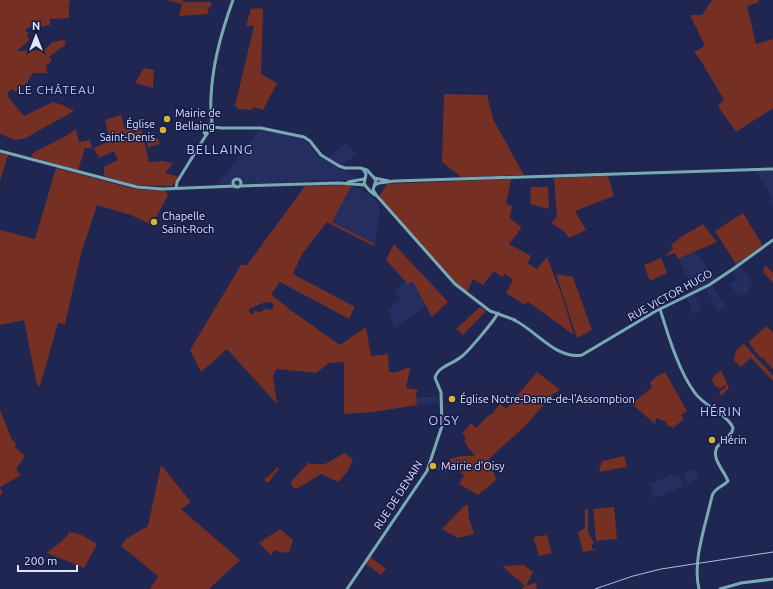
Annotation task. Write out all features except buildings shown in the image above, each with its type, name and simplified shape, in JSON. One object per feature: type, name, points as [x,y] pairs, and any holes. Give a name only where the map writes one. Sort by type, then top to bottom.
[{"type":"street","points":[[176,188],[177,182],[203,141],[206,133],[211,128],[211,94],[215,67],[227,16],[233,0]]},
{"type":"street","points":[[211,128],[261,128],[300,136],[310,141],[322,156],[339,166],[345,168],[362,168],[367,170],[376,181],[374,186],[376,196]]},
{"type":"street","points":[[0,150],[130,186],[152,188],[339,183],[359,181],[369,176],[395,181]]},
{"type":"street","points":[[362,168],[366,172],[366,186],[454,283],[487,309],[498,314]]},
{"type":"street","points":[[339,183],[374,186],[380,183],[395,181],[773,168]]},
{"type":"street","points":[[222,187],[238,179],[241,182],[252,186]]},
{"type":"street","points":[[234,181],[236,186]]},
{"type":"street","points":[[240,186],[241,182]]},
{"type":"street","name":"RUE VICTOR HUGO","points":[[498,314],[515,320],[528,327],[561,352],[572,356],[582,355],[660,309],[712,283],[773,240]]},
{"type":"street","points":[[660,309],[672,346],[688,382],[696,394],[730,423],[733,430],[715,451],[716,458],[728,480],[727,483],[714,491],[712,496],[696,576],[699,589]]},
{"type":"street","name":"RUE DE DENAIN","points":[[346,589],[427,471],[442,426],[441,392],[435,376],[442,368],[464,355],[498,314]]},
{"type":"street","points":[[720,589],[741,583],[773,579]]},
{"type":"shaded area","points":[[0,0],[70,0],[69,18],[50,19],[50,25],[40,27],[35,24],[25,30],[29,34],[27,36],[30,40],[17,51],[44,50],[53,42],[63,40],[66,42],[64,46],[49,57],[52,60],[48,65],[46,64],[47,73],[33,73],[26,84],[20,86],[16,92],[13,89],[8,92],[8,97],[24,116],[53,102],[74,111],[26,138],[15,140],[0,134]]},
{"type":"shaded area","points":[[166,0],[183,0],[183,2],[211,2],[211,7],[207,8],[209,14],[179,16],[182,4]]},
{"type":"shaded area","points":[[712,0],[758,0],[759,2],[747,6],[756,44],[773,39],[773,108],[736,132],[718,106],[724,100],[694,52],[705,46],[690,15],[702,15]]},
{"type":"shaded area","points":[[251,9],[263,9],[261,74],[277,83],[263,110],[253,107],[252,110],[238,109],[235,106],[254,26],[246,26]]},
{"type":"shaded area","points":[[144,68],[154,70],[153,88],[135,83]]},
{"type":"shaded area","points":[[444,94],[487,95],[493,119],[524,175],[461,177],[442,162]]},
{"type":"shaded area","points":[[121,115],[125,129],[133,125],[135,132],[141,129],[149,162],[162,161],[173,163],[165,173],[179,177],[172,186],[135,185],[104,176],[104,167],[118,160],[114,151],[99,158],[94,148],[110,141],[105,120]]},
{"type":"shaded area","points":[[76,129],[79,142],[90,140],[92,148],[85,148],[78,170],[31,157],[33,153],[66,136]]},
{"type":"shaded area","points":[[260,129],[301,138],[307,142],[316,154],[360,179],[217,185]]},
{"type":"shaded area","points":[[158,138],[160,144],[148,147],[146,140]]},
{"type":"shaded area","points":[[346,142],[357,155],[341,165],[328,158]]},
{"type":"shaded area","points":[[0,153],[8,155],[0,181]]},
{"type":"shaded area","points":[[56,168],[135,189],[165,191],[168,195],[152,225],[131,215],[97,205],[81,254],[65,324],[58,323],[40,386],[37,385],[24,320],[0,325],[0,230],[35,239]]},
{"type":"shaded area","points":[[756,171],[773,171],[773,198]]},
{"type":"shaded area","points":[[608,176],[614,196],[575,211],[586,230],[569,238],[565,232],[551,223],[557,217],[554,178]]},
{"type":"shaded area","points":[[511,179],[506,204],[512,206],[510,218],[521,227],[509,244],[531,256],[528,262],[537,269],[547,257],[562,296],[574,335],[528,302],[525,305],[506,293],[513,280],[505,274],[502,277],[494,271],[483,285],[473,279],[467,292],[452,280],[379,197],[387,184]]},
{"type":"shaded area","points":[[352,185],[371,196],[379,203],[379,216],[375,244],[332,222]]},
{"type":"shaded area","points":[[352,185],[332,222],[375,244],[374,246],[327,222],[302,254],[293,274],[355,307],[349,319],[280,282],[271,294],[289,309],[340,345],[366,327],[371,356],[388,354],[389,372],[399,371],[408,367],[410,369],[406,388],[418,390],[416,394],[417,405],[373,412],[344,414],[344,362],[329,363],[316,373],[278,369],[275,370],[273,376],[277,404],[227,349],[201,372],[190,350],[241,265],[247,265],[305,186]],"holes":[[[263,303],[272,303],[274,307],[270,310],[266,308],[261,312],[254,311],[253,314],[249,312],[249,309]]]},
{"type":"shaded area","points":[[531,187],[548,187],[548,209],[530,204]]},
{"type":"shaded area","points":[[773,198],[773,207],[768,201]]},
{"type":"shaded area","points":[[743,213],[762,246],[736,264],[715,231]]},
{"type":"shaded area","points":[[703,224],[717,242],[678,259],[675,253],[664,257],[673,249],[671,245],[681,237]]},
{"type":"shaded area","points":[[394,244],[448,302],[432,317],[413,282],[408,284],[386,260]]},
{"type":"shaded area","points":[[696,252],[716,279],[694,291],[678,259]]},
{"type":"shaded area","points":[[661,258],[667,273],[650,281],[644,265]]},
{"type":"shaded area","points":[[740,265],[753,284],[747,288],[750,291],[739,297],[730,284],[735,281],[739,281],[732,271]]},
{"type":"shaded area","points":[[765,265],[773,273],[773,283],[763,272]]},
{"type":"shaded area","points":[[556,274],[573,277],[592,330],[577,338]]},
{"type":"shaded area","points":[[405,281],[408,284],[413,282],[426,306],[395,329],[388,309],[400,299],[395,293],[399,290],[397,288]]},
{"type":"shaded area","points":[[712,285],[726,306],[719,311],[705,289]]},
{"type":"shaded area","points":[[694,294],[702,311],[693,314],[686,298]]},
{"type":"shaded area","points":[[480,307],[486,311],[463,335],[456,329]]},
{"type":"shaded area","points":[[767,326],[773,333],[773,369],[762,357],[760,357],[748,342]]},
{"type":"shaded area","points":[[744,344],[773,376],[773,381],[751,358],[741,367],[734,361],[736,350]]},
{"type":"shaded area","points":[[721,370],[729,388],[721,396],[719,393],[725,388],[726,385],[719,389],[717,386],[715,387],[712,379]]},
{"type":"shaded area","points":[[537,372],[560,390],[553,394],[527,424],[489,459],[496,480],[478,495],[459,484],[464,475],[450,466],[450,459],[462,456],[474,456],[465,442],[464,440],[466,438],[462,433],[471,423],[476,428],[490,414],[491,415],[500,404],[506,409]]},
{"type":"shaded area","points":[[665,372],[687,411],[681,415],[684,419],[673,428],[665,424],[667,422],[656,418],[655,424],[632,404],[652,387],[650,382],[655,379],[655,377]]},
{"type":"shaded area","points":[[439,396],[440,404],[417,405],[416,398]]},
{"type":"shaded area","points":[[0,410],[12,440],[16,443],[15,447],[25,456],[16,469],[21,475],[0,487]]},
{"type":"shaded area","points":[[345,453],[353,460],[347,472],[338,482],[321,474],[296,489],[293,486],[292,487],[291,482],[309,462],[311,464],[325,464]]},
{"type":"shaded area","points":[[624,456],[627,467],[599,472],[602,461]]},
{"type":"shaded area","points":[[450,462],[450,466],[446,474],[434,469],[437,463],[441,465],[441,463]]},
{"type":"shaded area","points":[[161,465],[191,502],[181,509],[240,560],[209,589],[150,589],[158,576],[121,546],[126,539],[148,526]]},
{"type":"shaded area","points":[[278,467],[279,469],[268,483],[264,480]]},
{"type":"shaded area","points":[[695,469],[699,476],[687,484],[683,473]]},
{"type":"shaded area","points":[[669,473],[672,475],[674,474],[675,476],[680,474],[683,486],[654,499],[648,481],[651,483],[669,476]]},
{"type":"shaded area","points":[[0,487],[3,493],[0,495]]},
{"type":"shaded area","points":[[468,504],[469,519],[474,534],[458,538],[442,529],[463,507]]},
{"type":"shaded area","points":[[614,507],[617,539],[596,541],[593,509]]},
{"type":"shaded area","points":[[585,509],[588,509],[588,532],[594,543],[592,544],[592,549],[597,550],[583,552],[578,532],[585,528]]},
{"type":"shaded area","points":[[280,529],[293,540],[289,552],[285,553],[275,550],[271,555],[259,543]]},
{"type":"shaded area","points":[[69,532],[82,535],[97,544],[84,568],[47,553],[62,541]]},
{"type":"shaded area","points":[[547,535],[552,553],[539,556],[534,537]]},
{"type":"shaded area","points":[[370,557],[386,569],[381,575],[365,563]]},
{"type":"shaded area","points":[[526,565],[525,566],[533,572],[526,586],[537,582],[536,589],[521,589],[525,586],[502,566]]},
{"type":"tram line","points":[[595,589],[633,576],[661,569],[773,552]]},
{"type":"place","name":"Mairie de Bellaing","points":[[167,119]]},
{"type":"place","name":"Église Saint-Denis","points":[[163,130]]},
{"type":"place","name":"Chapelle Saint-Roch","points":[[154,222]]},
{"type":"place","name":"Église Notre-Dame-de-l'Assomption","points":[[452,399]]},
{"type":"place","name":"Hérin","points":[[712,440]]},
{"type":"place","name":"Mairie d'Oisy","points":[[433,466]]},
{"type":"district","name":"LE CHÂTEAU","points":[[57,89]]},
{"type":"district","name":"BELLAING","points":[[220,149]]},
{"type":"district","name":"HÉRIN","points":[[721,411]]},
{"type":"district","name":"OISY","points":[[444,420]]}]
